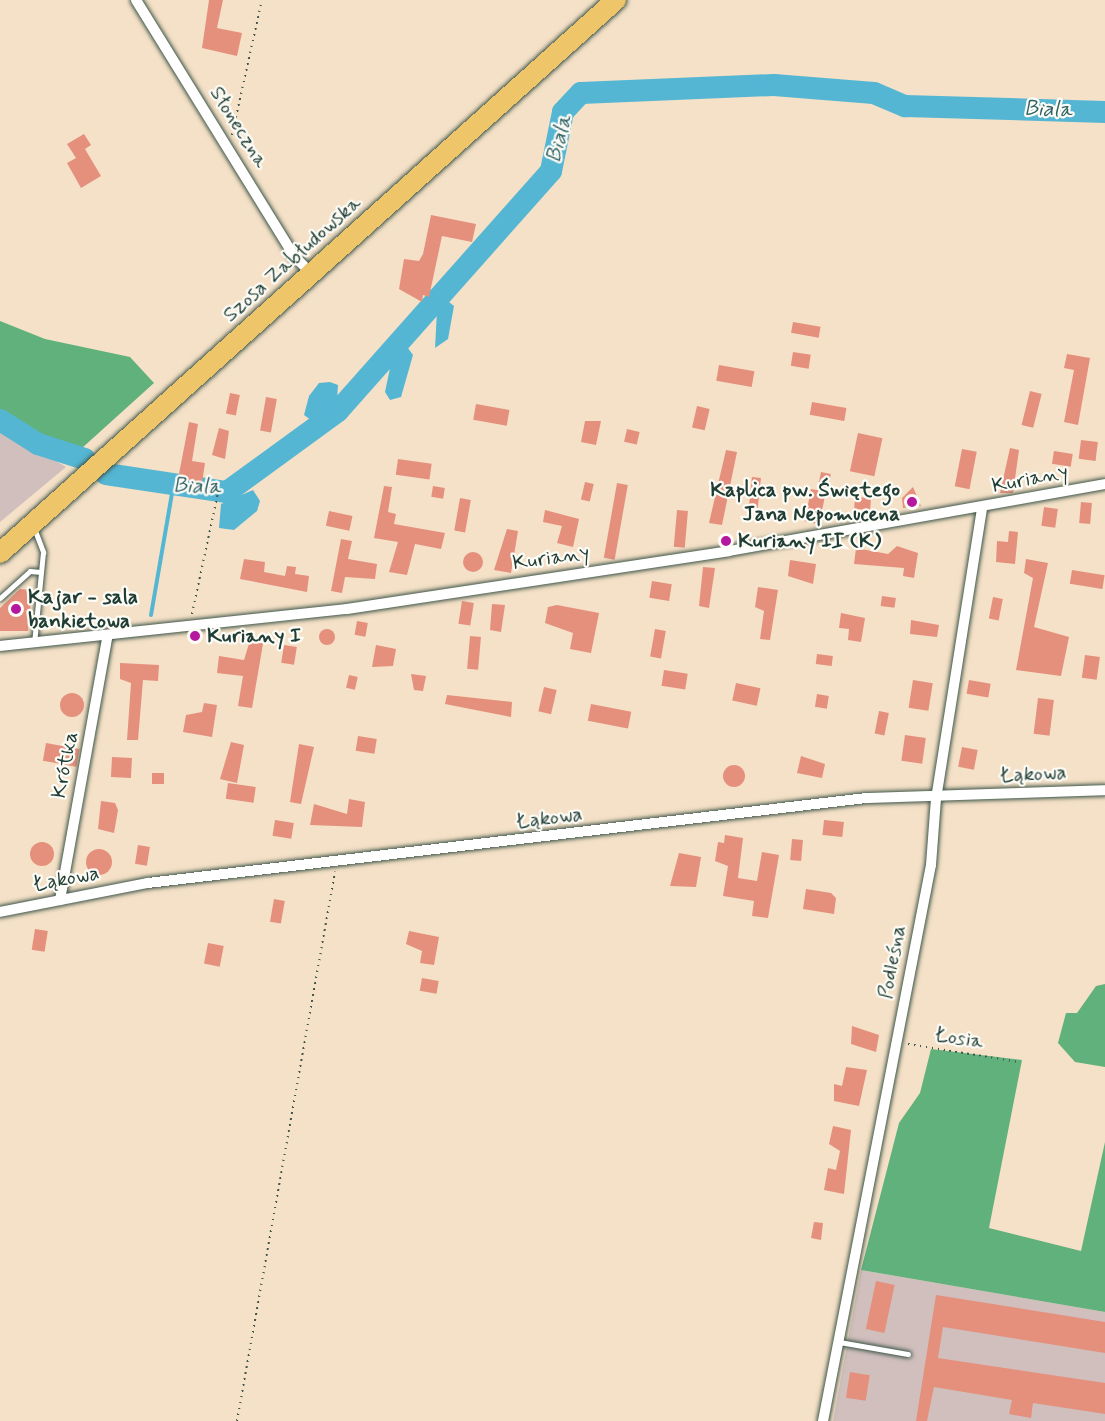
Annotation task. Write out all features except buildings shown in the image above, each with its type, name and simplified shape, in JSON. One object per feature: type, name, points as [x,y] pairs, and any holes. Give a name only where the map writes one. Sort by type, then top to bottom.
[{"type":"highway","name":"Szosa Zabłudowska","points":[[1,550],[616,0]]},
{"type":"street","name":"Słoneczna","points":[[136,0],[296,257],[311,273]]},
{"type":"street","name":"Kuriany","points":[[0,646],[189,629],[729,551],[982,508],[1105,484]]},
{"type":"street","name":"Podleśna","points":[[823,1421],[931,865],[936,799],[982,508]]},
{"type":"street","name":"Krótka","points":[[60,900],[107,638]]},
{"type":"street","name":"Łąkowa","points":[[0,912],[148,883],[336,864],[866,798],[936,799],[1105,790]]},
{"type":"lane","points":[[31,525],[42,544],[34,643]]},
{"type":"lane","points":[[0,598],[30,571],[41,572]]},
{"type":"lane","points":[[837,1341],[908,1354]]},
{"type":"path","points":[[230,148],[262,0]]},
{"type":"path","points":[[189,629],[219,488]]},
{"type":"path","points":[[237,1421],[336,864]]},
{"type":"path","name":"Łosia","points":[[896,1041],[1019,1062]]},
{"type":"shaded area","points":[[0,427],[66,467],[0,522]]},
{"type":"shaded area","points":[[861,1270],[1105,1312],[1105,1421],[833,1421]]},
{"type":"green space","points":[[0,321],[45,339],[130,357],[154,383],[82,448],[38,438],[0,413]]},
{"type":"green space","points":[[1105,984],[1105,1067],[1075,1062],[1058,1043],[1066,1013],[1077,1013],[1096,986]]},
{"type":"green space","points":[[931,1049],[1022,1060],[989,1228],[1081,1251],[1105,1142],[1105,1312],[861,1270],[899,1123],[920,1093]]},
{"type":"water","points":[[449,302],[454,306],[448,339],[435,348],[437,311]]},
{"type":"water","points":[[405,344],[413,355],[401,397],[390,400],[385,392],[390,368]]},
{"type":"water","points":[[330,382],[338,385],[337,401],[311,420],[304,415],[309,396],[319,383]]},
{"type":"water","points":[[253,490],[260,501],[257,511],[234,530],[219,528],[221,504]]},
{"type":"waterway","name":"Biala","points":[[106,474],[227,492],[338,411],[551,171],[563,112],[581,93],[774,85],[874,93],[905,106],[1105,112]]},
{"type":"waterway","name":"Biala","points":[[0,420],[38,444],[85,459]]},
{"type":"waterway","points":[[151,615],[173,488]]},
{"type":"place","name":"Kaplica pw. Świętego Jana Nepomucena","points":[[912,502]]},
{"type":"place","name":"Kuriany II (K)","points":[[726,541]]},
{"type":"place","name":"Kajar - sala bankietowa","points":[[16,609]]},
{"type":"place","name":"Kuriany I","points":[[195,636]]}]
